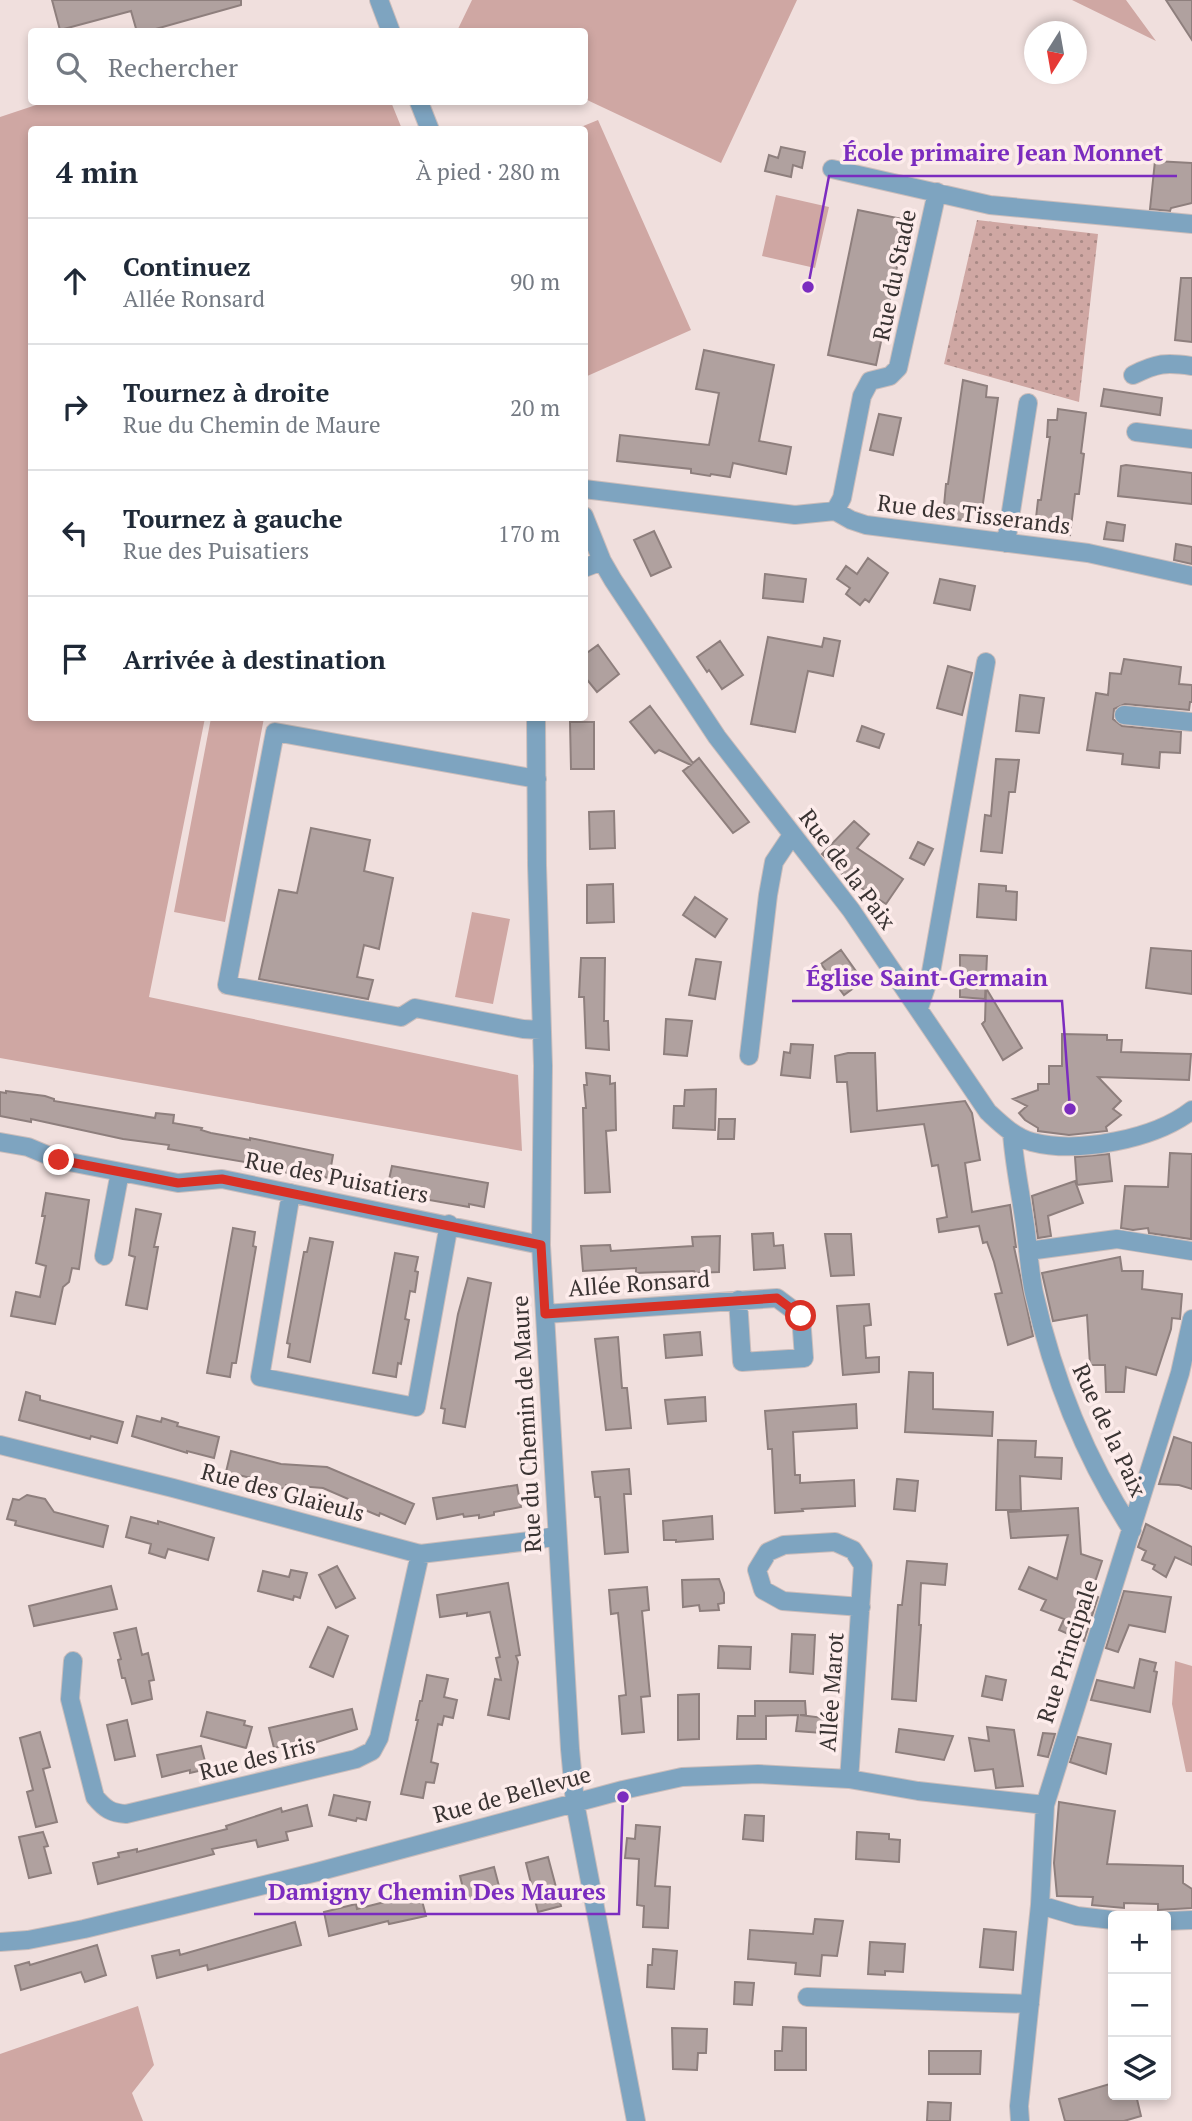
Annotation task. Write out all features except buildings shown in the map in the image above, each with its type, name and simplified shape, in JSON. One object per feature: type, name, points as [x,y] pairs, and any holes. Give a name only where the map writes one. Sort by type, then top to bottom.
[{"type":"street","points":[[379,0],[390,28]]},
{"type":"street","points":[[420,105],[428,126]]},
{"type":"street","name":"Rue du Stade","points":[[832,169],[990,205],[1192,224]]},
{"type":"street","name":"Rue du Stade","points":[[835,511],[842,498],[862,396],[870,381],[890,376],[898,368],[937,192]]},
{"type":"street","points":[[1133,375],[1166,362],[1192,366]]},
{"type":"street","points":[[1006,543],[1028,403]]},
{"type":"street","points":[[1136,432],[1192,439]]},
{"type":"street","name":"Rue des Tisserands","points":[[588,489],[795,515],[835,511],[866,525],[1088,553],[1192,576]]},
{"type":"street","points":[[588,526],[602,561],[588,566]]},
{"type":"street","name":"Rue de la Paix","points":[[602,561],[718,737],[851,910],[988,1112],[1012,1133],[1034,1290],[1062,1393],[1111,1499],[1132,1530]]},
{"type":"street","points":[[919,1008],[931,972],[986,662]]},
{"type":"street","points":[[1124,715],[1192,722]]},
{"type":"street","name":"Rue du Chemin de Maure","points":[[536,721],[543,1066],[541,1245],[556,1535],[575,1803],[636,2121]]},
{"type":"street","points":[[537,779],[275,732],[227,985],[401,1017],[415,1008],[523,1029],[541,1030]]},
{"type":"street","points":[[748,1056],[774,862],[792,835]]},
{"type":"street","points":[[1012,1133],[1031,1142],[1063,1147],[1114,1143],[1188,1117]]},
{"type":"street","name":"Rue des Puisatiers","points":[[0,1142],[28,1146],[59,1160],[120,1172],[178,1183],[222,1179],[541,1245]]},
{"type":"street","points":[[104,1256],[120,1172]]},
{"type":"street","points":[[292,1193],[260,1377],[416,1407],[449,1224]]},
{"type":"street","points":[[1028,1251],[1117,1239],[1192,1251]]},
{"type":"street","name":"Allée Ronsard","points":[[545,1314],[738,1300],[777,1298],[801,1316],[804,1358],[742,1362],[738,1300]]},
{"type":"street","name":"Rue Principale","points":[[1020,2121],[1019,2106],[1040,1905],[1045,1805],[1180,1373],[1192,1319]]},
{"type":"street","name":"Rue des Glaïeuls","points":[[0,1445],[186,1491],[420,1554],[538,1540],[556,1535]]},
{"type":"street","name":"Allée Marot","points":[[849,1779],[861,1607],[863,1565],[853,1550],[835,1542],[784,1545],[768,1552],[757,1570],[763,1590],[783,1601],[861,1607]]},
{"type":"street","name":"Rue des Iris","points":[[73,1661],[70,1699],[95,1797],[105,1809],[116,1814],[126,1814],[356,1759],[372,1751],[379,1738],[420,1554]]},
{"type":"street","name":"Rue de Bellevue","points":[[0,1942],[28,1940],[84,1929],[330,1869],[682,1777],[758,1774],[849,1779],[918,1791],[1045,1805]]},
{"type":"street","points":[[1040,1905],[1077,1916],[1108,1919]]},
{"type":"street","points":[[1171,1921],[1192,1920]]},
{"type":"street","points":[[807,1997],[1030,2004]]},
{"type":"shaded area","points":[[472,0],[797,0],[721,163],[588,100],[588,28],[458,28]]},
{"type":"shaded area","points":[[1072,0],[1126,0],[1156,41]]},
{"type":"shaded area","points":[[36,105],[392,105],[401,126],[28,126],[28,721],[204,721],[149,997],[518,1075],[522,1151],[0,1058],[0,117]]},
{"type":"shaded area","points":[[598,120],[691,330],[588,376],[588,126],[583,126]]},
{"type":"shaded area","points":[[776,195],[829,207],[815,268],[762,256]]},
{"type":"shaded area","points":[[977,220],[1098,234],[1079,402],[944,364]]},
{"type":"shaded area","points":[[210,721],[263,721],[225,922],[174,912]]},
{"type":"shaded area","points":[[472,912],[510,919],[493,1004],[455,997]]},
{"type":"shaded area","points":[[1175,1661],[1192,1666],[1192,1772],[1186,1772],[1172,1704]]},
{"type":"shaded area","points":[[138,2006],[154,2065],[132,2093],[143,2121],[0,2121],[0,2054]]},
{"type":"place","name":"École primaire Jean Monnet","points":[[808,287]]},
{"type":"place","name":"Église Saint-Germain","points":[[1070,1109]]},
{"type":"place","name":"Damigny Chemin Des Maures","points":[[623,1797]]},
{"type":"route","points":[[59,1160],[178,1183],[222,1179],[541,1245],[545,1314],[777,1298],[801,1316]]}]
